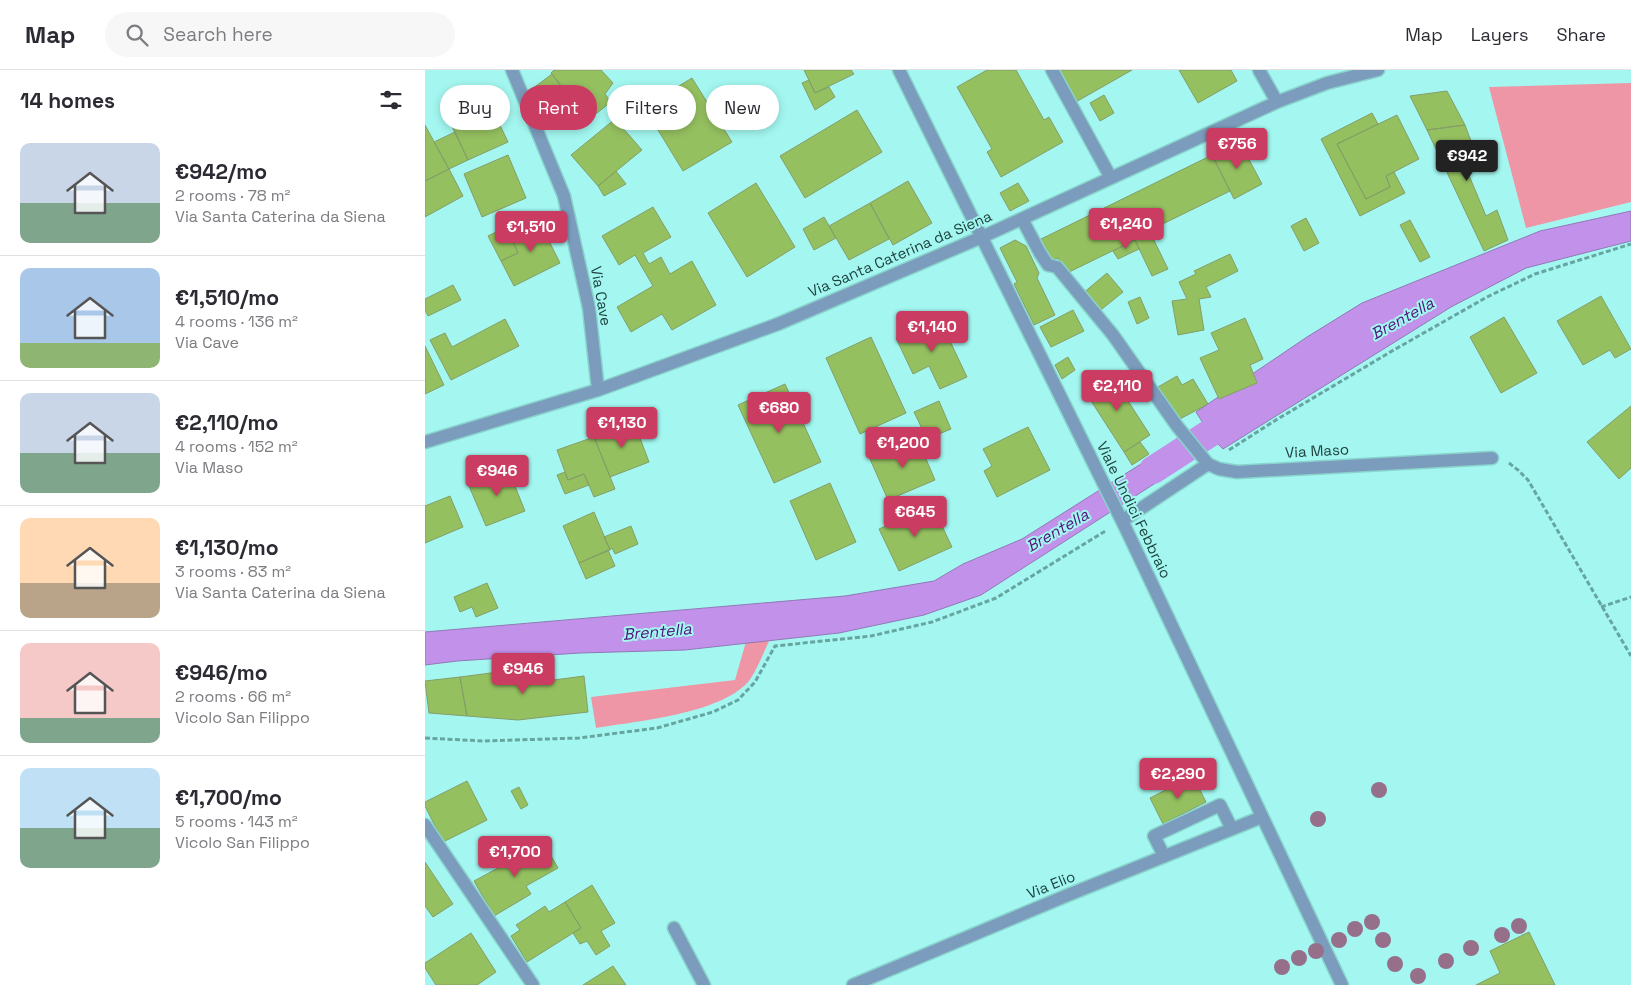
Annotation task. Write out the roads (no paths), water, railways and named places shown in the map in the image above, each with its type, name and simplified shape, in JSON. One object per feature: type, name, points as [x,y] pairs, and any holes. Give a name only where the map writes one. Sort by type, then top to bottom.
[{"type":"street","name":"Via Cave","points":[[512,70],[564,196],[589,308],[598,390]]},
{"type":"street","name":"Viale Undici Febbraio","points":[[899,70],[1120,517],[1342,985]]},
{"type":"street","points":[[1052,70],[1111,178]]},
{"type":"street","points":[[1259,70],[1277,102]]},
{"type":"street","name":"Via Santa Caterina da Siena","points":[[425,442],[598,390],[778,324],[982,237],[1277,102],[1327,82],[1378,70]]},
{"type":"street","points":[[1022,219],[1048,265],[1057,267],[1113,335],[1177,426],[1205,461],[1120,517]]},
{"type":"street","name":"Via Maso","points":[[1205,461],[1219,469],[1237,472],[1492,458]]},
{"type":"street","points":[[1164,856],[1154,836],[1220,805],[1232,829]]},
{"type":"street","name":"Via Elio","points":[[853,985],[1262,817]]},
{"type":"street","points":[[425,825],[533,985]]},
{"type":"street","points":[[674,928],[704,985]]},
{"type":"water","points":[[1631,211],[1631,241],[1526,268],[1451,307],[1223,449],[1213,439],[1196,412],[1307,337],[1362,303],[1540,231]]},
{"type":"water","points":[[1179,440],[1193,459],[981,595],[924,615],[839,633],[685,650],[580,653],[457,661],[425,665],[425,632],[845,596],[934,581],[963,564],[1022,539]]},
{"type":"waterway","name":"Brentella","points":[[1153,470],[1241,413]]}]
